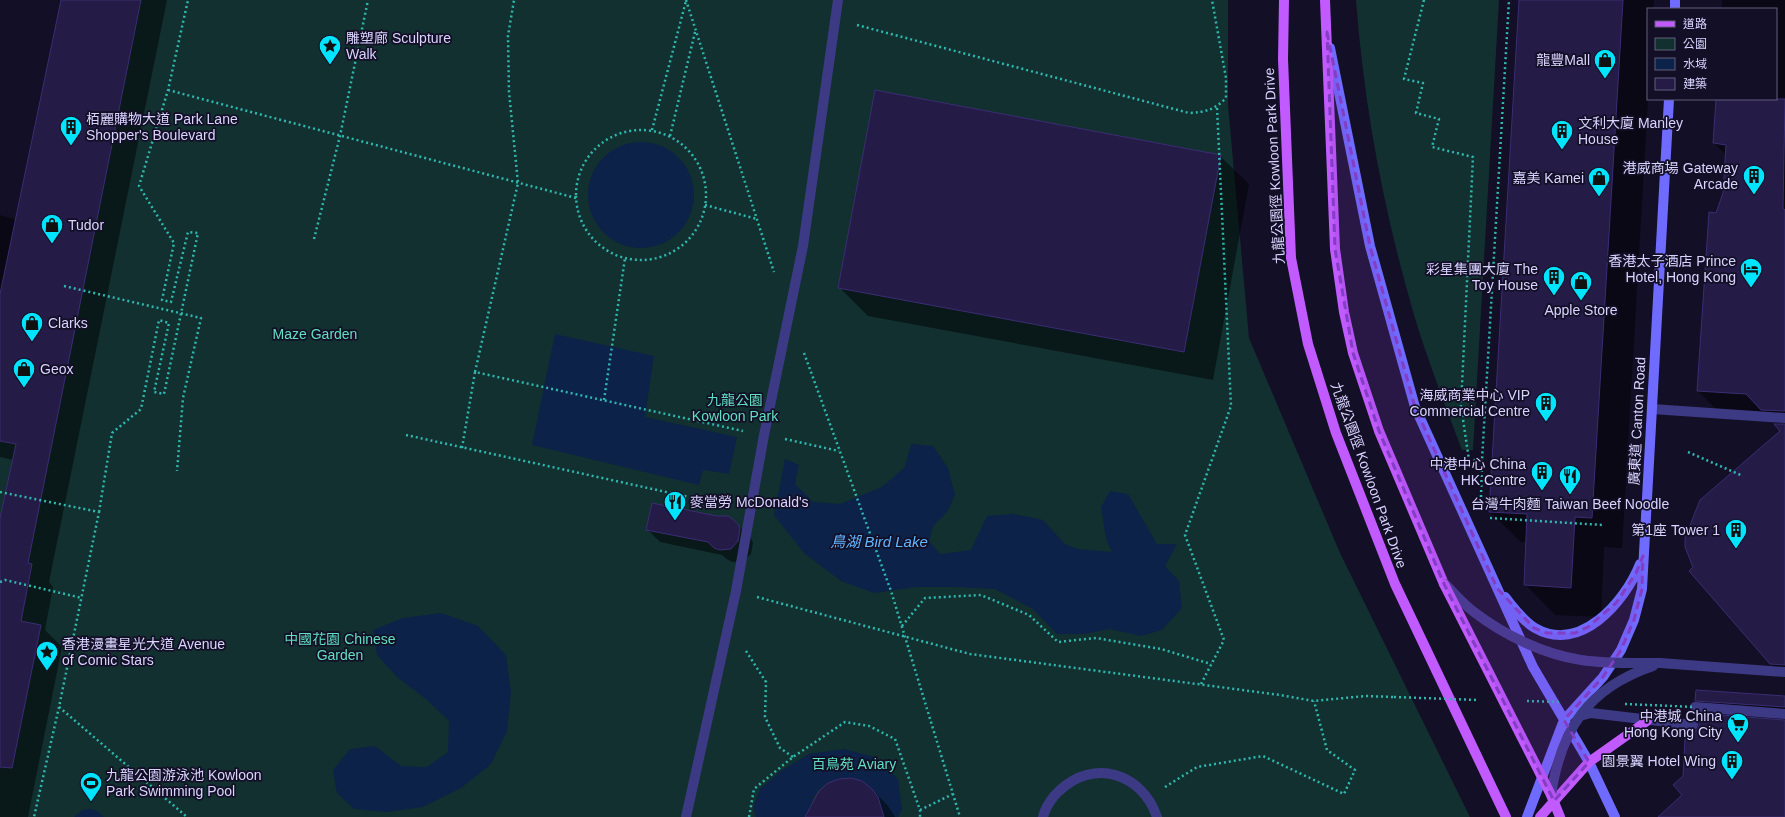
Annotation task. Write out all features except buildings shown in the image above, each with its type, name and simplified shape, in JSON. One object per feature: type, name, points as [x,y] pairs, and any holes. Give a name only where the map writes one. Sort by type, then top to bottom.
[{"type":"main road","name":"九龍公園徑 Kowloon Park Drive","points":[[1284,0],[1283,59],[1291,258],[1308,344],[1336,433],[1395,584],[1506,817]]},
{"type":"main road","name":"九龍公園徑 Kowloon Park Drive","points":[[1325,0],[1335,249],[1339,283],[1353,353],[1379,431],[1444,584],[1551,795],[1560,817]]},
{"type":"main road","name":"九龍公園徑 Kowloon Park Drive","points":[[1327,32],[1370,246],[1415,407],[1497,588]]},
{"type":"main road","name":"廣東道 Canton Road","points":[[1527,817],[1564,720],[1603,677],[1621,650],[1634,620],[1642,589],[1670,100]]},
{"type":"main road","points":[[1497,588],[1523,619],[1534,628],[1547,633],[1562,635],[1575,633],[1588,627],[1616,604],[1636,573],[1643,556]]},
{"type":"main road","points":[[1497,588],[1533,667],[1589,762],[1615,817]]},
{"type":"main road","points":[[1540,817],[1589,762],[1647,721]]},
{"type":"street","points":[[686,817],[736,591],[764,435],[803,246],[838,0]]},
{"type":"street","points":[[1652,409],[1785,418]]},
{"type":"street","points":[[1444,584],[1473,611],[1486,620],[1506,633],[1542,650],[1581,660],[1620,663],[1660,663],[1785,672]]},
{"type":"street","points":[[1551,795],[1555,770],[1563,744],[1576,722],[1588,706],[1612,685],[1636,672],[1660,663]]},
{"type":"street","points":[[1695,707],[1785,714]]},
{"type":"street","points":[[1564,720],[1591,713],[1647,721],[1693,725]]},
{"type":"street","points":[[1044,817],[1044,813],[1054,796],[1068,782],[1086,774],[1106,773],[1125,778],[1141,788],[1152,804],[1157,817]]},
{"type":"path","points":[[34,817],[60,707],[99,512],[112,433],[141,409],[159,320],[169,323],[154,392],[164,394],[180,312],[198,233],[188,232],[171,302],[162,300],[174,243],[139,186],[168,90],[188,0]]},
{"type":"path","points":[[314,239],[340,136],[368,0]]},
{"type":"path","points":[[462,448],[475,372],[518,183],[509,92],[508,36],[514,0]]},
{"type":"path","points":[[686,0],[775,275]]},
{"type":"path","points":[[652,130],[686,0]]},
{"type":"path","points":[[835,19],[1189,114],[1203,112],[1217,107],[1226,98],[1226,78],[1212,0]]},
{"type":"path","points":[[1424,0],[1404,79],[1423,83],[1416,113],[1439,119],[1432,147],[1473,157],[1461,406],[1469,460],[1482,460]]},
{"type":"path","points":[[1481,498],[1509,0]]},
{"type":"path","points":[[670,136],[696,31]]},
{"type":"path","points":[[168,90],[576,198]]},
{"type":"path","points":[[1201,684],[1224,640],[1185,534],[1231,406],[1217,107]]},
{"type":"path","points":[[632,130],[652,130],[670,136],[687,149],[699,165],[706,184],[706,205],[699,225],[686,242],[668,255],[646,260],[625,258],[606,250],[590,236],[580,218],[576,198],[578,178],[585,161],[598,146],[614,136],[632,130]]},
{"type":"path","points":[[706,205],[757,219]]},
{"type":"path","points":[[604,400],[625,258]]},
{"type":"path","points":[[64,286],[202,318],[183,398],[177,471]]},
{"type":"path","points":[[811,370],[906,637],[960,817]]},
{"type":"path","points":[[475,372],[737,429]]},
{"type":"path","points":[[406,435],[751,511]]},
{"type":"path","points":[[792,440],[839,451]]},
{"type":"path","points":[[1688,452],[1743,476]]},
{"type":"path","points":[[0,492],[99,512]]},
{"type":"path","points":[[1484,518],[1603,525]]},
{"type":"path","points":[[0,582],[5,580],[82,598]]},
{"type":"path","points":[[736,591],[970,654],[1201,684],[1314,701],[1365,696],[1481,700]]},
{"type":"path","points":[[902,626],[925,598],[981,596],[1029,615],[1058,642],[1096,638],[1161,649],[1211,664]]},
{"type":"path","points":[[750,656],[766,682],[765,717],[780,748],[792,757]]},
{"type":"path","points":[[1164,788],[1197,767],[1263,756],[1344,794],[1355,770],[1327,750],[1314,701]]},
{"type":"path","points":[[1521,701],[1568,703]]},
{"type":"path","points":[[1624,704],[1695,707]]},
{"type":"path","points":[[60,707],[187,817]]},
{"type":"path","points":[[749,817],[754,789],[792,757],[845,722],[869,726],[895,739],[920,810],[920,817]]},
{"type":"path","points":[[920,810],[953,794]]},
{"type":"highlighted area","points":[[1327,32],[1370,246],[1415,407],[1497,588],[1534,628],[1547,633],[1575,633],[1588,627],[1616,603],[1636,573],[1643,556],[1642,589],[1634,620],[1621,650],[1603,677],[1564,720],[1589,762],[1554,801],[1444,584],[1379,431],[1353,353],[1335,249]]},
{"type":"green space","name":"九龍公園 Kowloon Park","points":[[61,0],[1228,0],[1228,105],[1249,338],[1340,553],[1470,817],[0,817],[0,294]]},
{"type":"green space","points":[[1356,0],[1499,0],[1473,450],[1462,450],[1425,349],[1403,276],[1393,237],[1370,120],[1364,80]]},
{"type":"water","points":[[641,142],[661,146],[678,158],[690,175],[694,195],[690,215],[678,232],[661,244],[641,248],[621,244],[604,232],[592,215],[588,195],[592,175],[604,158],[621,146]]},
{"type":"water","points":[[555,334],[654,356],[645,417],[737,437],[729,474],[703,470],[699,485],[532,445]]},
{"type":"water","name":"鳥湖 Bird Lake","points":[[911,444],[933,446],[948,468],[955,495],[947,512],[933,526],[929,541],[940,554],[971,550],[987,516],[1014,514],[1043,520],[1065,544],[1078,549],[1112,552],[1106,539],[1101,507],[1110,491],[1128,494],[1157,544],[1177,544],[1165,566],[1179,581],[1182,608],[1162,630],[1141,636],[1110,629],[1084,634],[1057,634],[1033,609],[995,589],[917,587],[874,593],[841,581],[804,553],[774,515],[785,459],[799,465],[795,484],[813,502],[840,504],[882,487],[905,467]]},
{"type":"water","points":[[441,613],[478,626],[506,655],[511,693],[507,731],[491,764],[461,788],[423,807],[386,812],[354,809],[337,793],[333,770],[350,749],[375,746],[401,766],[427,767],[448,752],[449,721],[426,699],[397,677],[377,655],[373,630],[403,618]]},
{"type":"water","points":[[844,749],[874,757],[898,779],[902,809],[898,817],[882,817],[878,799],[869,787],[857,780],[843,779],[830,782],[819,790],[812,802],[812,817],[756,817],[753,808],[760,789],[781,771],[809,754]]},
{"type":"water","points":[[90,809],[97,811],[104,817],[74,817],[83,810]]},
{"type":"place","name":"雕塑廊 Sculpture Walk","points":[[330,66]]},
{"type":"place","name":"龍豐Mall","points":[[1605,80]]},
{"type":"place","name":"栢麗購物大道 Park Lane Shopper's Boulevard","points":[[71,146]]},
{"type":"place","name":"文利大廈 Manley House","points":[[1562,150]]},
{"type":"place","name":"港威商場 Gateway Arcade","points":[[1754,196]]},
{"type":"place","name":"嘉美 Kamei","points":[[1599,198]]},
{"type":"place","name":"Tudor","points":[[52,244]]},
{"type":"place","name":"香港太子酒店 Prince Hotel, Hong Kong","points":[[1751,288]]},
{"type":"place","name":"彩星集團大廈 The Toy House","points":[[1554,296]]},
{"type":"place","name":"Apple Store","points":[[1581,302]]},
{"type":"place","name":"Clarks","points":[[32,342]]},
{"type":"place","name":"Geox","points":[[24,388]]},
{"type":"place","name":"海威商業中心 VIP Commercial Centre","points":[[1546,422]]},
{"type":"place","name":"中港中心 China HK Centre","points":[[1542,492]]},
{"type":"place","name":"台灣牛肉麵 Taiwan Beef Noodle","points":[[1570,496]]},
{"type":"place","name":"麥當勞 McDonald's","points":[[675,522]]},
{"type":"place","name":"第1座 Tower 1","points":[[1736,550]]},
{"type":"place","name":"香港漫畫星光大道 Avenue of Comic Stars","points":[[47,672]]},
{"type":"place","name":"中港城 China Hong Kong City","points":[[1738,744]]},
{"type":"place","name":"園景翼 Hotel Wing","points":[[1732,780]]},
{"type":"place","name":"九龍公園游泳池 Kowloon Park Swimming Pool","points":[[91,802]]},
{"type":"park label","name":"Maze Garden","points":[[315,334]]},
{"type":"park label","name":"中國花園 Chinese Garden","points":[[340,648]]},
{"type":"park label","name":"百鳥苑 Aviary","points":[[854,764]]}]
